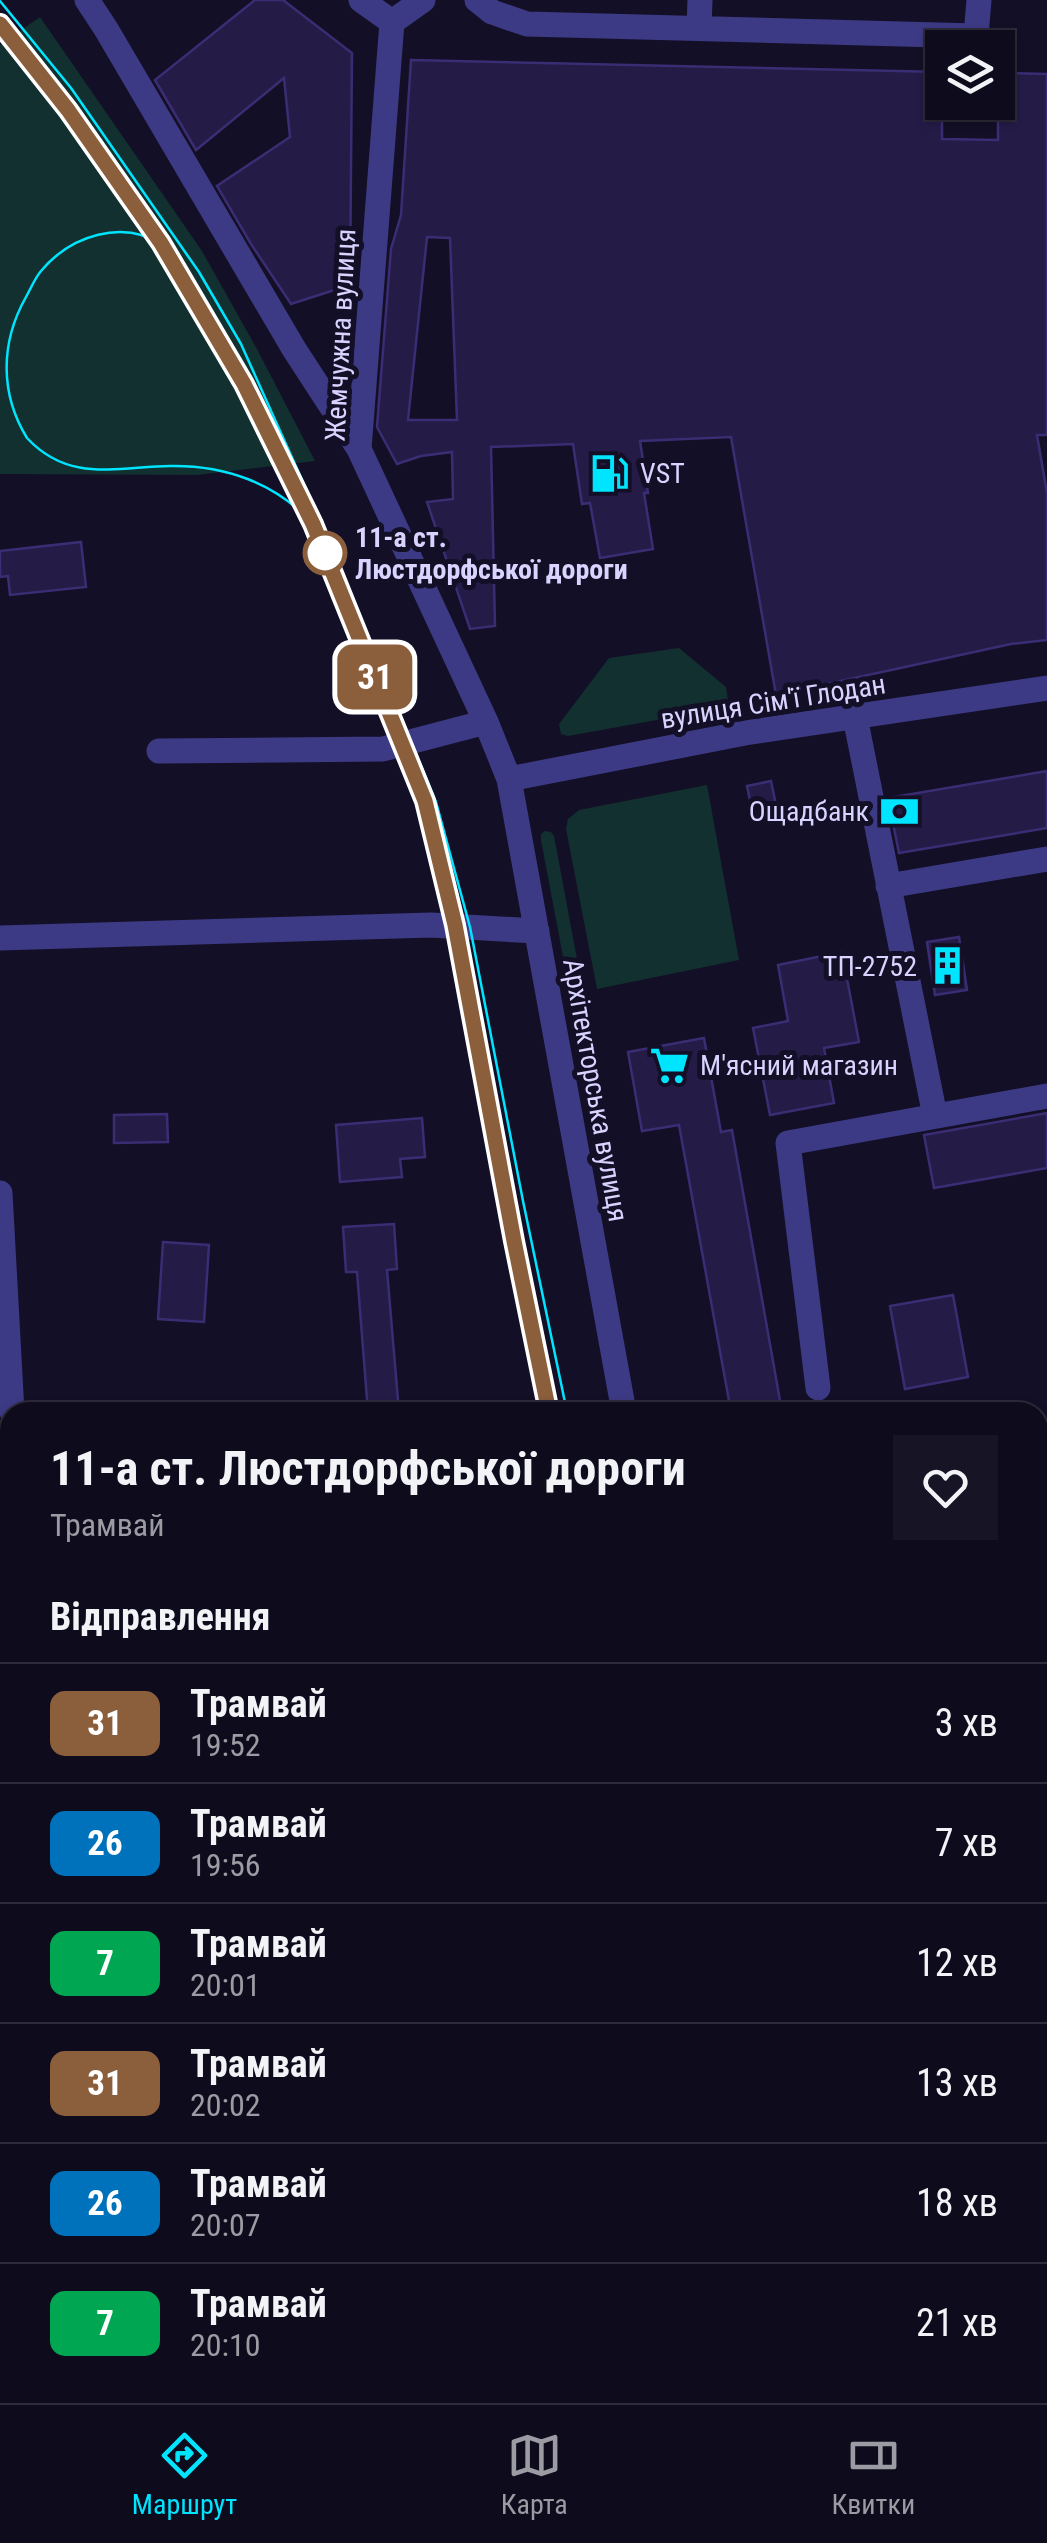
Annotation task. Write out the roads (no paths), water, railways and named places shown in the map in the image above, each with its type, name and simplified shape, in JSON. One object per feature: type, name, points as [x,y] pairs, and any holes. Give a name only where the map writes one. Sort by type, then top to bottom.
[{"type":"street","points":[[87,0],[294,350],[359,449]]},
{"type":"street","points":[[361,0],[394,11],[423,0]]},
{"type":"street","points":[[477,0],[492,12],[526,24],[976,36],[977,0]]},
{"type":"street","points":[[699,28],[700,0]]},
{"type":"street","name":"Жемчужна вулиця","points":[[394,11],[359,449],[509,778]]},
{"type":"street","name":"вулиця Сім'ї Глодан","points":[[509,778],[745,734],[1047,688]]},
{"type":"street","points":[[854,717],[934,1116]]},
{"type":"street","points":[[159,750],[383,749],[486,722]]},
{"type":"street","name":"Архітекторська вулиця","points":[[509,778],[622,1402]]},
{"type":"street","points":[[888,886],[1047,859]]},
{"type":"street","points":[[0,938],[430,925],[537,931]]},
{"type":"street","points":[[818,1388],[788,1143],[1047,1096]]},
{"type":"street","points":[[0,1193],[11,1402]]},
{"type":"tram line","points":[[0,1],[71,88],[199,272],[241,344],[436,802],[470,927],[565,1402]]},
{"type":"tram line","name":"31","points":[[0,24],[68,110],[161,243],[244,384],[313,524],[425,801],[455,925],[547,1402]]},
{"type":"tram line","points":[[22,51],[80,126]]},
{"type":"tram line","points":[[151,229],[251,396]]},
{"type":"tram line","points":[[163,245],[131,233],[98,235],[67,248],[39,274],[17,314],[8,350],[8,386],[27,438],[59,462],[76,467],[170,466],[230,473],[266,487],[313,524]]},
{"type":"tram line","points":[[472,1015],[547,1402]]},
{"type":"place","name":"VST","points":[[610,473]]},
{"type":"place","name":"11-а ст. Люстдорфської дороги","points":[[325,553]]},
{"type":"place","name":"Ощадбанк","points":[[899,811]]},
{"type":"place","name":"ТП-2752","points":[[947,966]]},
{"type":"place","name":"М'ясний магазин","points":[[670,1065]]}]
